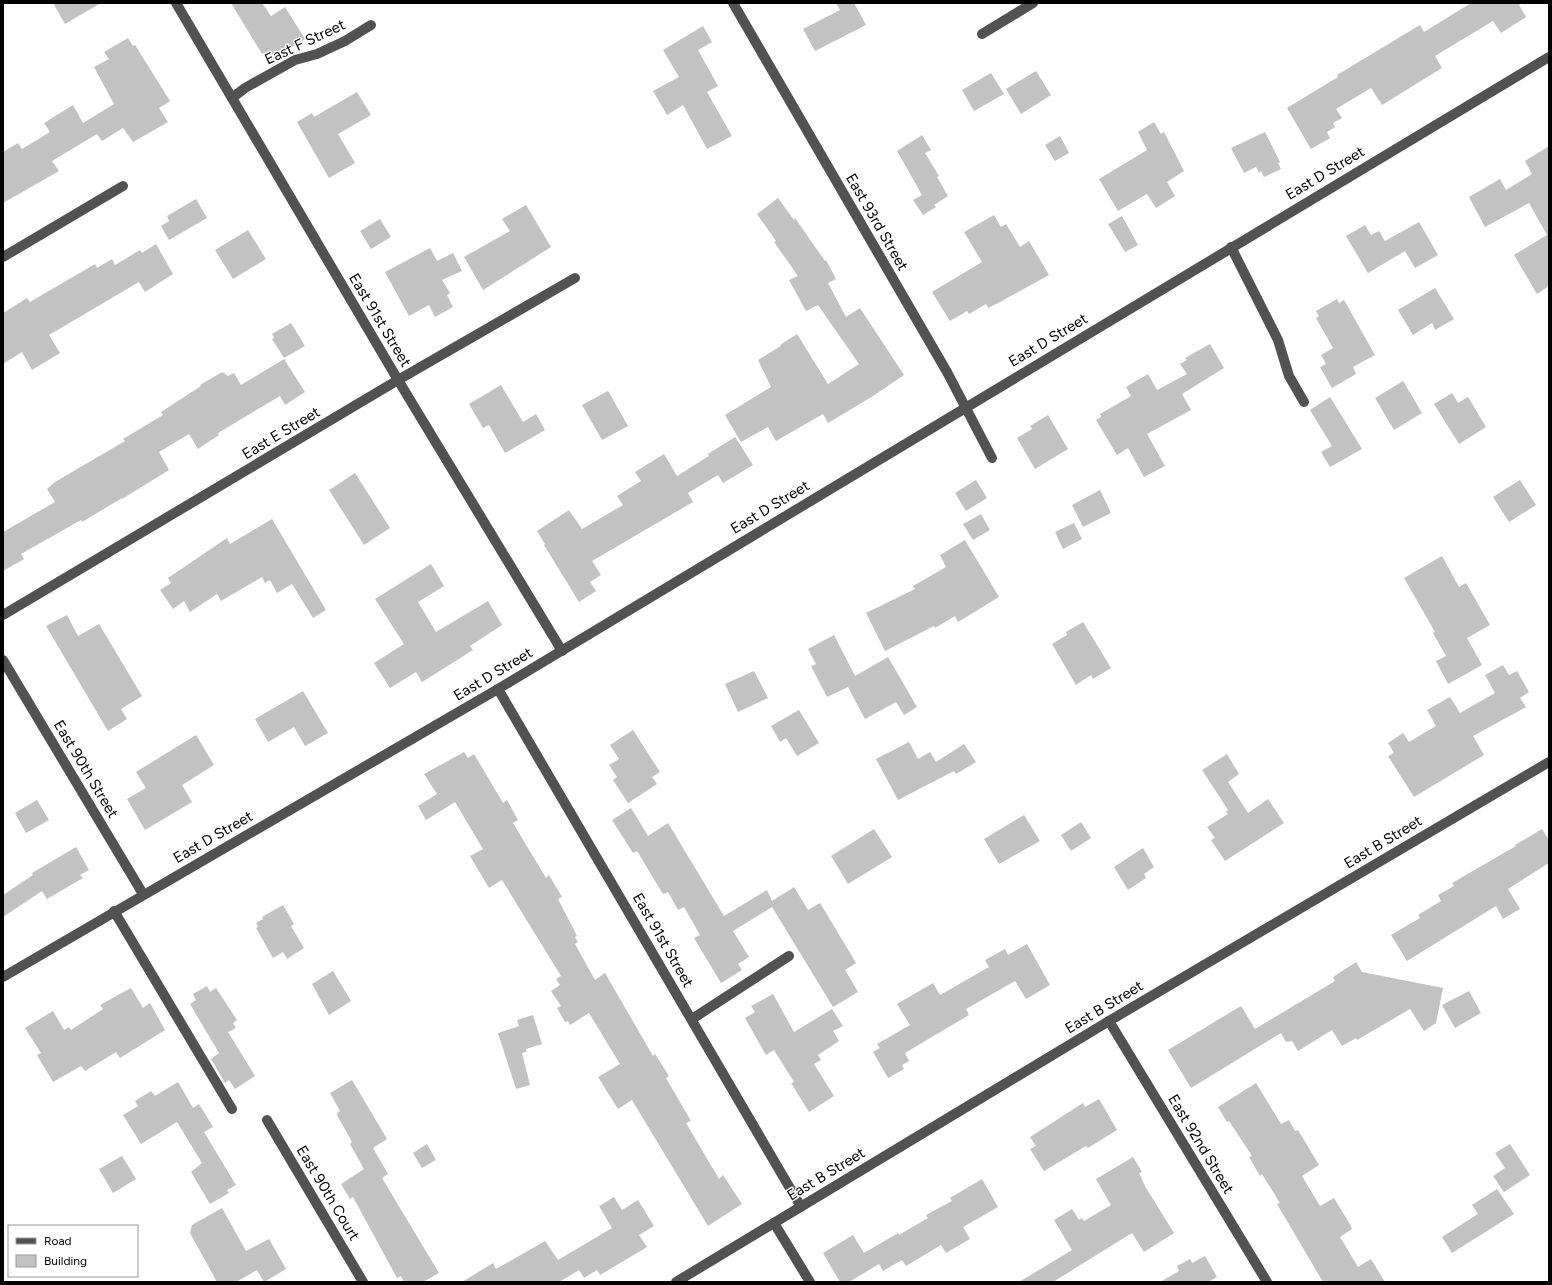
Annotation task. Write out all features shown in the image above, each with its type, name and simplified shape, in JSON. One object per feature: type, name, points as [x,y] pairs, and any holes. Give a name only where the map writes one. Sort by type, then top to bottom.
[{"type":"street","name":"East 91st Street","points":[[176,3],[398,380],[562,650]]},
{"type":"street","name":"East 93rd Street","points":[[733,3],[947,372],[992,458]]},
{"type":"street","points":[[982,34],[1033,3]]},
{"type":"street","name":"East F Street","points":[[232,98],[245,88],[295,60],[317,54],[345,41],[371,25]]},
{"type":"street","name":"East D Street","points":[[3,977],[143,894],[498,689],[1549,57]]},
{"type":"street","points":[[3,257],[123,186]]},
{"type":"street","points":[[1232,247],[1278,340],[1289,376],[1304,402]]},
{"type":"street","name":"East E Street","points":[[3,615],[398,380],[575,278]]},
{"type":"street","name":"East 90th Street","points":[[3,660],[143,894]]},
{"type":"street","name":"East 91st Street","points":[[498,689],[801,1207]]},
{"type":"street","name":"East B Street","points":[[676,1282],[1109,1021],[1549,762]]},
{"type":"street","points":[[114,912],[232,1109]]},
{"type":"street","points":[[692,1019],[790,956]]},
{"type":"street","name":"East 92nd Street","points":[[1109,1021],[1267,1282]]},
{"type":"street","name":"East 90th Court","points":[[267,1120],[363,1282]]},
{"type":"street","points":[[774,1223],[810,1282]]},
{"type":"building","points":[[53,3],[101,3],[65,24]]},
{"type":"building","points":[[231,3],[262,3],[271,16],[285,7],[305,39],[289,49],[292,54],[272,65],[264,53],[262,54]]},
{"type":"building","points":[[836,3],[854,3],[866,25],[815,51],[803,29],[840,10]]},
{"type":"building","points":[[1471,3],[1522,3],[1519,5],[1526,17],[1501,33],[1493,21],[1435,56],[1442,68],[1382,105],[1371,88],[1336,109],[1342,118],[1333,123],[1335,127],[1327,132],[1330,138],[1311,149],[1287,108],[1338,77],[1337,75],[1420,25],[1424,32]]},
{"type":"building","points":[[703,26],[712,42],[698,50],[718,86],[707,92],[732,136],[707,149],[683,105],[667,115],[653,91],[679,77],[663,50]]},
{"type":"building","points":[[128,38],[133,46],[135,45],[170,101],[159,108],[168,122],[133,142],[123,128],[102,141],[97,134],[52,161],[59,171],[3,203],[3,152],[18,143],[22,149],[50,132],[44,123],[73,105],[83,123],[114,104],[94,67],[109,59],[104,52]]},
{"type":"building","points":[[1036,71],[1051,95],[1021,114],[1006,89]]},
{"type":"building","points":[[991,73],[1004,94],[974,111],[962,90]]},
{"type":"building","points":[[357,92],[371,115],[338,134],[355,163],[329,178],[297,122],[312,113],[314,117]]},
{"type":"building","points":[[1154,122],[1161,134],[1164,132],[1184,171],[1167,182],[1175,196],[1156,208],[1147,194],[1118,211],[1099,179],[1147,150],[1138,132]]},
{"type":"building","points":[[1265,132],[1280,162],[1278,163],[1281,169],[1264,177],[1261,171],[1259,173],[1256,167],[1244,173],[1231,148]]},
{"type":"building","points":[[922,135],[931,150],[925,153],[939,176],[937,177],[948,196],[934,205],[936,207],[923,215],[913,200],[922,195],[897,151]]},
{"type":"building","points":[[1060,136],[1069,153],[1055,161],[1045,145]]},
{"type":"building","points":[[1549,146],[1549,286],[1537,294],[1514,255],[1547,235],[1529,203],[1485,227],[1469,197],[1500,179],[1506,190],[1532,174],[1525,161]]},
{"type":"building","points":[[778,198],[794,220],[795,218],[825,261],[826,260],[836,279],[828,283],[846,317],[860,308],[904,375],[873,396],[828,423],[823,414],[776,441],[768,427],[741,442],[725,415],[771,387],[758,360],[781,346],[780,345],[797,334],[828,384],[859,364],[818,305],[806,311],[789,280],[798,276],[774,242],[776,241],[757,214]]},
{"type":"building","points":[[196,199],[207,218],[169,240],[161,226],[169,221],[167,216]]},
{"type":"building","points":[[526,205],[551,247],[483,290],[464,257],[510,231],[502,219]]},
{"type":"building","points":[[994,215],[1001,227],[1006,224],[1020,247],[1029,241],[1049,275],[988,308],[986,304],[969,314],[967,311],[950,321],[932,292],[982,262],[964,232]]},
{"type":"building","points":[[1122,216],[1138,245],[1125,252],[1108,224]]},
{"type":"building","points":[[380,219],[391,237],[371,249],[360,231]]},
{"type":"building","points":[[1419,222],[1438,255],[1415,268],[1405,251],[1368,273],[1346,236],[1365,225],[1371,235],[1379,231],[1385,241]]},
{"type":"building","points":[[248,230],[266,259],[233,279],[215,250]]},
{"type":"building","points":[[156,244],[173,274],[145,292],[139,282],[49,335],[60,353],[32,370],[22,352],[3,364],[3,313],[27,298],[30,302],[95,264],[97,268],[112,259],[115,265],[140,250],[142,253]]},
{"type":"building","points":[[430,248],[437,261],[453,253],[462,271],[442,280],[450,293],[447,295],[453,307],[435,317],[429,305],[409,316],[385,272]]},
{"type":"building","points":[[1435,288],[1454,319],[1435,330],[1432,323],[1413,335],[1398,310]]},
{"type":"building","points":[[1337,299],[1339,303],[1344,300],[1375,355],[1353,367],[1356,374],[1332,388],[1320,367],[1326,364],[1321,355],[1333,348],[1316,318],[1319,316],[1316,311]]},
{"type":"building","points":[[291,323],[305,346],[284,358],[272,339],[274,338],[272,334]]},
{"type":"building","points":[[1210,344],[1224,368],[1182,394],[1191,410],[1147,434],[1165,466],[1144,477],[1128,448],[1117,455],[1096,420],[1101,417],[1100,414],[1131,396],[1126,387],[1148,374],[1157,390],[1187,374],[1180,364],[1187,360],[1185,358]]},
{"type":"building","points":[[284,359],[305,392],[285,405],[280,396],[218,433],[219,435],[198,449],[189,434],[159,452],[169,470],[82,522],[81,520],[21,554],[24,559],[3,571],[3,532],[55,502],[47,489],[55,482],[125,441],[123,439],[163,415],[161,412],[222,372],[228,376],[234,373],[241,385]]},
{"type":"building","points":[[1403,381],[1422,413],[1394,430],[1375,398]]},
{"type":"building","points":[[501,385],[523,422],[536,414],[545,430],[505,453],[489,425],[483,428],[469,404]]},
{"type":"building","points":[[608,391],[628,426],[602,440],[582,405]]},
{"type":"building","points":[[1452,393],[1458,403],[1468,397],[1486,427],[1459,444],[1434,404]]},
{"type":"building","points":[[1330,397],[1362,449],[1330,467],[1321,452],[1332,446],[1310,410]]},
{"type":"building","points":[[1048,415],[1068,449],[1035,469],[1017,438],[1032,429],[1030,426]]},
{"type":"building","points":[[735,437],[753,465],[723,483],[718,475],[688,493],[693,502],[592,561],[601,575],[590,582],[596,591],[579,602],[537,531],[569,510],[582,529],[623,505],[617,496],[641,481],[635,472],[664,454],[677,476],[709,456],[708,454]]},
{"type":"building","points":[[355,473],[390,528],[364,545],[329,490]]},
{"type":"building","points":[[976,480],[987,498],[966,511],[955,493]]},
{"type":"building","points":[[1520,480],[1536,505],[1509,522],[1493,497]]},
{"type":"building","points":[[1100,490],[1111,513],[1083,527],[1072,505]]},
{"type":"building","points":[[981,514],[990,530],[973,540],[963,524]]},
{"type":"building","points":[[272,519],[326,610],[313,618],[292,584],[277,593],[270,580],[265,583],[262,577],[221,601],[217,594],[190,612],[184,601],[173,609],[160,590],[171,583],[168,578],[227,538],[230,544]]},
{"type":"building","points":[[1074,523],[1082,539],[1063,549],[1055,532]]},
{"type":"building","points":[[965,540],[999,597],[958,622],[955,616],[935,628],[934,626],[885,651],[866,613],[915,589],[913,586],[946,567],[940,555]]},
{"type":"building","points":[[1442,556],[1459,587],[1466,583],[1490,625],[1467,638],[1482,665],[1448,684],[1436,661],[1446,656],[1433,633],[1435,632],[1404,578]]},
{"type":"building","points":[[431,564],[444,586],[418,602],[436,632],[488,601],[502,625],[470,646],[473,650],[422,682],[416,672],[390,688],[374,663],[404,644],[375,599]]},
{"type":"building","points":[[67,615],[78,636],[99,624],[142,696],[121,709],[127,719],[108,731],[46,626]]},
{"type":"building","points":[[1083,622],[1111,668],[1093,679],[1091,675],[1076,685],[1052,644],[1067,635],[1066,632]]},
{"type":"building","points":[[834,635],[855,676],[888,657],[917,707],[904,715],[896,702],[865,719],[848,687],[827,697],[811,666],[816,664],[808,649]]},
{"type":"building","points":[[1503,665],[1509,675],[1517,671],[1529,692],[1520,698],[1526,707],[1473,736],[1484,755],[1414,797],[1388,756],[1394,753],[1388,743],[1403,733],[1409,742],[1436,726],[1427,710],[1450,697],[1460,713],[1495,693],[1485,675]]},
{"type":"building","points":[[754,671],[768,698],[738,712],[725,684]]},
{"type":"building","points":[[303,691],[328,733],[305,746],[294,727],[268,742],[255,719]]},
{"type":"building","points":[[799,710],[819,743],[797,756],[786,738],[780,742],[771,726]]},
{"type":"building","points":[[633,730],[660,772],[652,777],[657,784],[628,803],[613,780],[617,777],[609,765],[619,759],[610,745]]},
{"type":"building","points":[[196,735],[214,765],[182,785],[192,802],[145,830],[127,799],[146,788],[136,772]]},
{"type":"building","points":[[909,742],[918,759],[930,752],[936,762],[964,744],[976,762],[956,774],[954,771],[898,800],[876,759]]},
{"type":"building","points":[[464,752],[468,758],[474,754],[503,803],[507,800],[518,820],[513,823],[546,878],[549,875],[562,897],[558,899],[577,936],[575,937],[578,942],[575,944],[595,980],[605,973],[653,1056],[655,1054],[669,1076],[666,1078],[691,1121],[686,1123],[719,1179],[723,1175],[742,1204],[708,1226],[632,1100],[618,1109],[598,1077],[620,1064],[589,1013],[570,1025],[568,1021],[565,1022],[557,1008],[561,1006],[551,991],[560,985],[556,979],[561,976],[502,880],[489,888],[470,856],[483,849],[455,802],[426,820],[418,806],[437,794],[424,774]]},
{"type":"building","points":[[1227,754],[1239,774],[1228,782],[1248,813],[1268,799],[1284,823],[1225,861],[1211,840],[1215,838],[1207,827],[1228,814],[1226,812],[1228,810],[1202,770]]},
{"type":"building","points":[[37,800],[49,820],[26,833],[15,813]]},
{"type":"building","points":[[631,808],[648,836],[668,823],[724,916],[767,890],[772,901],[794,887],[808,910],[820,903],[856,963],[845,970],[858,992],[833,1007],[772,907],[733,931],[749,957],[738,964],[742,970],[721,983],[694,938],[700,935],[684,907],[678,910],[668,892],[663,894],[637,851],[633,853],[612,820]]},
{"type":"building","points":[[1024,815],[1040,841],[999,864],[984,839]]},
{"type":"building","points":[[1081,822],[1091,838],[1071,851],[1061,835]]},
{"type":"building","points":[[874,829],[892,857],[848,884],[831,856]]},
{"type":"building","points":[[1542,829],[1549,840],[1549,863],[1508,889],[1520,909],[1503,919],[1496,906],[1407,961],[1391,935],[1420,918],[1418,915],[1441,901],[1438,895],[1454,886],[1452,883],[1516,846],[1515,845]]},
{"type":"building","points":[[76,847],[89,870],[80,875],[83,878],[47,899],[42,891],[3,917],[3,895],[33,875],[32,873]]},
{"type":"building","points":[[1143,848],[1154,867],[1144,874],[1146,878],[1128,890],[1114,867]]},
{"type":"building","points":[[283,905],[294,924],[291,926],[304,948],[287,959],[283,952],[273,958],[256,928],[258,927],[256,923],[263,919],[262,917]]},
{"type":"building","points":[[1027,944],[1050,985],[1026,999],[1015,981],[966,1009],[969,1015],[905,1053],[909,1061],[902,1065],[904,1069],[888,1078],[873,1052],[880,1048],[877,1044],[910,1025],[897,1004],[933,983],[940,995],[989,967],[985,960],[1005,949],[1008,955]]},
{"type":"building","points":[[1356,962],[1362,972],[1443,988],[1436,1023],[1424,1031],[1410,1009],[1357,1040],[1356,1038],[1342,1046],[1332,1030],[1298,1051],[1292,1041],[1286,1042],[1281,1033],[1191,1088],[1168,1050],[1241,1006],[1255,1029],[1335,981],[1333,977]]},
{"type":"building","points":[[333,971],[351,1001],[329,1015],[312,984]]},
{"type":"building","points":[[207,986],[210,992],[216,988],[237,1020],[233,1023],[236,1028],[228,1032],[255,1076],[235,1089],[229,1080],[225,1083],[211,1059],[219,1053],[190,1004],[196,1000],[193,994]]},
{"type":"building","points":[[131,988],[143,1008],[150,1003],[165,1030],[120,1058],[116,1052],[85,1071],[81,1066],[53,1082],[37,1055],[41,1053],[25,1028],[53,1011],[64,1030],[69,1027],[71,1030],[103,1009],[100,1005]]},
{"type":"building","points":[[1469,991],[1481,1013],[1455,1028],[1442,1005]]},
{"type":"building","points":[[773,994],[794,1032],[832,1009],[843,1026],[833,1031],[839,1041],[818,1055],[821,1060],[814,1064],[834,1096],[809,1112],[791,1083],[794,1082],[774,1050],[766,1055],[745,1018],[755,1012],[751,1006]]},
{"type":"building","points":[[533,1015],[542,1044],[526,1049],[526,1052],[522,1053],[530,1085],[516,1089],[498,1033],[519,1026],[517,1020]]},
{"type":"building","points":[[352,1080],[387,1139],[373,1148],[388,1174],[382,1178],[439,1273],[423,1282],[404,1282],[401,1276],[397,1278],[353,1197],[350,1199],[341,1184],[364,1169],[350,1144],[352,1142],[338,1117],[337,1113],[340,1111],[330,1093]]},
{"type":"building","points":[[178,1082],[193,1108],[199,1104],[213,1127],[204,1132],[236,1185],[227,1190],[229,1193],[210,1204],[191,1172],[202,1163],[177,1122],[141,1144],[123,1115],[138,1106],[135,1101],[151,1091],[155,1096]]},
{"type":"building","points":[[1256,1083],[1281,1124],[1289,1120],[1295,1131],[1298,1130],[1319,1165],[1302,1176],[1320,1206],[1334,1198],[1352,1229],[1340,1237],[1358,1267],[1371,1259],[1385,1282],[1323,1282],[1277,1204],[1280,1203],[1262,1174],[1260,1176],[1249,1157],[1252,1156],[1218,1107]]},
{"type":"building","points":[[1099,1099],[1117,1130],[1088,1148],[1086,1146],[1044,1171],[1030,1149],[1036,1146],[1030,1137],[1083,1103],[1085,1107]]},
{"type":"building","points":[[427,1144],[436,1160],[422,1168],[413,1153]]},
{"type":"building","points":[[1510,1144],[1530,1175],[1504,1192],[1493,1176],[1505,1168],[1495,1153]]},
{"type":"building","points":[[122,1156],[136,1179],[113,1193],[99,1169]]},
{"type":"building","points":[[1133,1157],[1142,1172],[1139,1173],[1146,1188],[1174,1233],[1144,1252],[1132,1233],[1053,1282],[1019,1282],[1072,1250],[1054,1220],[1072,1209],[1079,1220],[1082,1218],[1084,1221],[1111,1205],[1096,1179]]},
{"type":"building","points":[[982,1179],[998,1207],[963,1227],[970,1239],[946,1253],[941,1245],[906,1266],[902,1260],[883,1271],[879,1264],[849,1282],[840,1282],[823,1253],[853,1235],[864,1253],[898,1233],[899,1235],[928,1218],[926,1215],[952,1201],[950,1198]]},
{"type":"building","points":[[1497,1189],[1514,1214],[1452,1253],[1442,1237],[1478,1214],[1472,1205]]},
{"type":"building","points":[[614,1197],[622,1210],[638,1200],[654,1226],[639,1235],[647,1247],[600,1275],[597,1270],[584,1278],[579,1270],[559,1282],[462,1282],[493,1263],[496,1269],[545,1241],[558,1260],[612,1228],[599,1206]]},
{"type":"building","points":[[222,1208],[246,1251],[269,1239],[286,1269],[264,1282],[257,1270],[236,1282],[217,1282],[190,1233],[192,1225]]},
{"type":"building","points":[[1205,1256],[1217,1277],[1208,1282],[1160,1282],[1179,1271],[1177,1266],[1190,1259],[1192,1263]]}]
